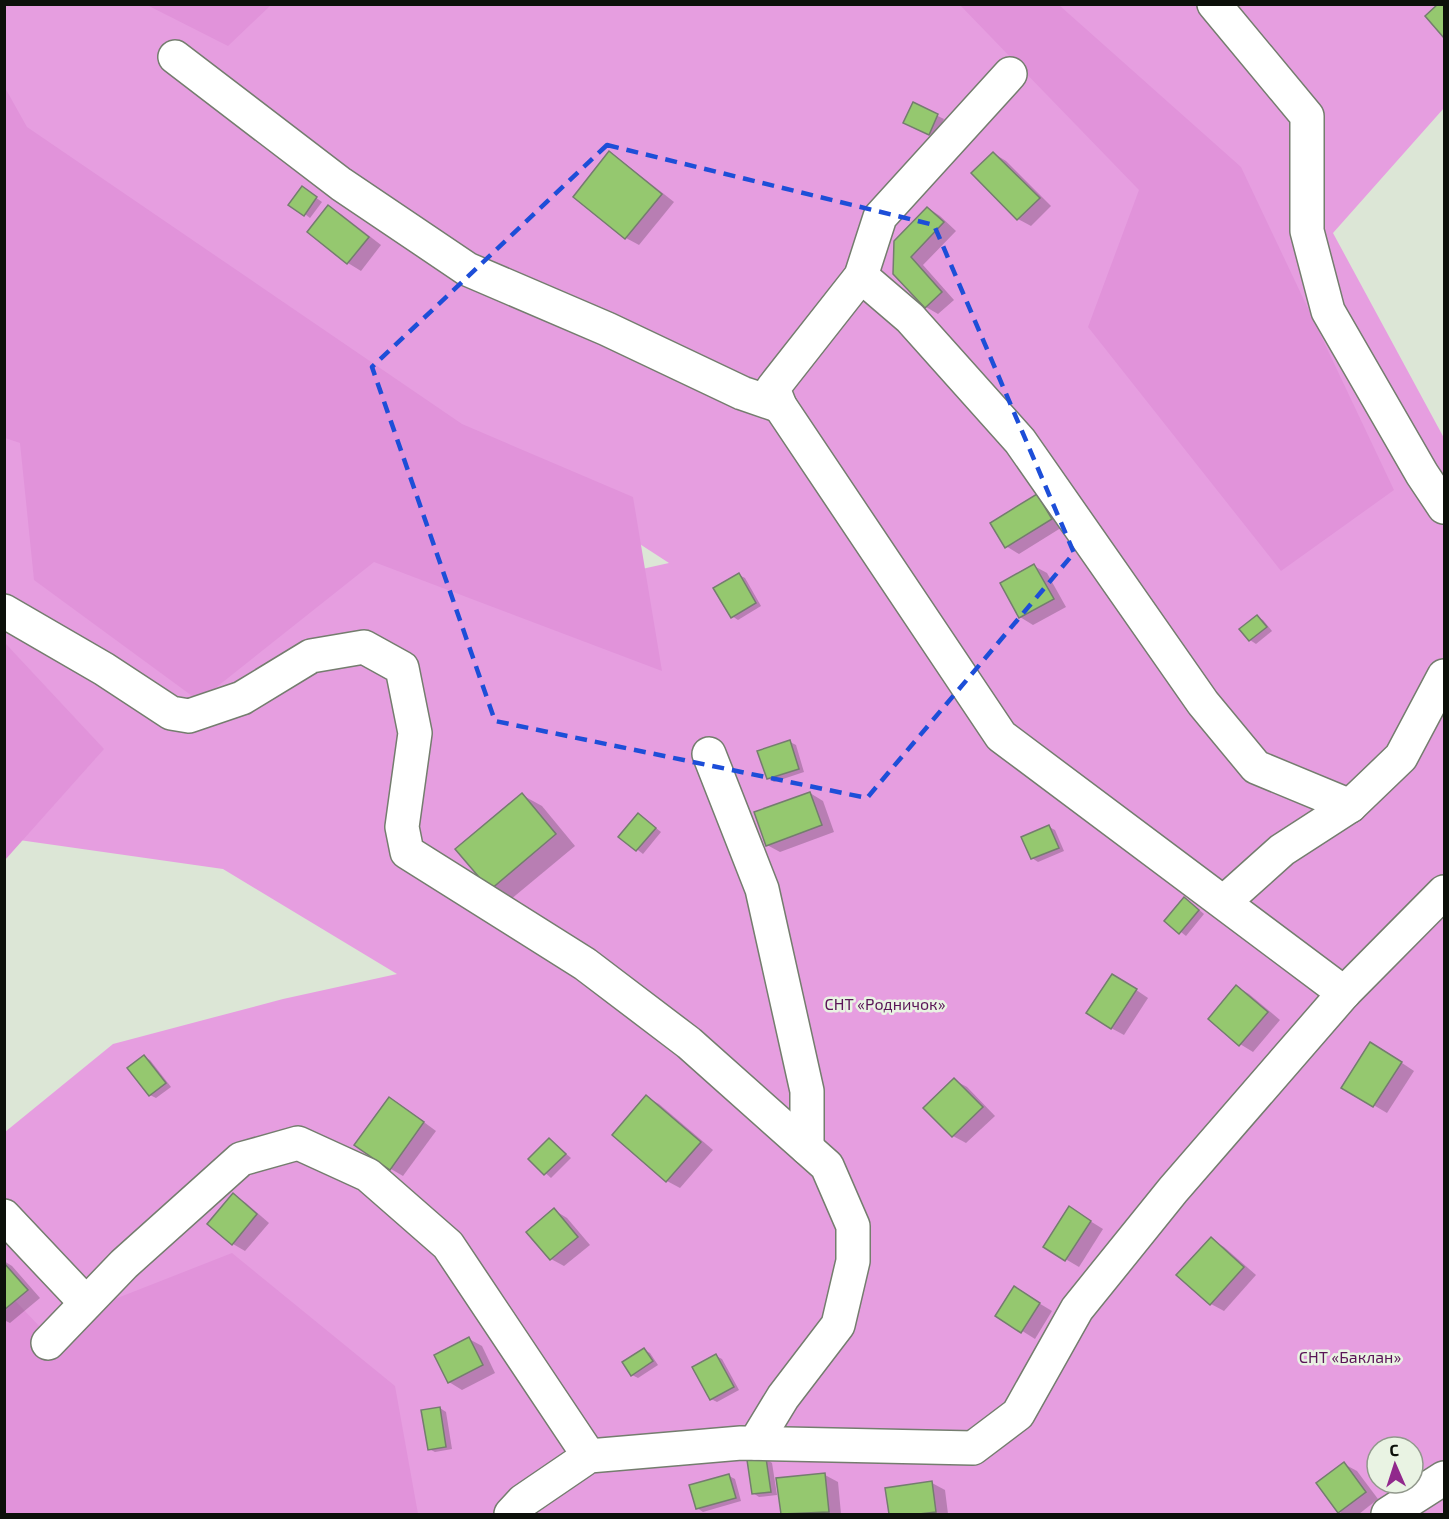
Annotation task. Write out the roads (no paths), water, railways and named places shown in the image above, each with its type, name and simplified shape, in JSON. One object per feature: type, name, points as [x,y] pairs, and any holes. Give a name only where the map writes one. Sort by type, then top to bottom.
[{"type":"street","points":[[1214,4],[1307,116],[1307,231],[1328,311],[1422,474],[1444,507]]},
{"type":"street","points":[[175,57],[341,184],[467,269],[607,329],[742,393],[780,406]]},
{"type":"street","points":[[1010,74],[880,217],[861,276],[773,388],[780,406],[1001,736],[1344,993]]},
{"type":"street","points":[[861,276],[910,318],[1020,441],[1203,704],[1256,767],[1350,806]]},
{"type":"street","points":[[4,611],[104,669],[171,713],[189,716],[242,698],[310,656],[364,647],[402,668],[415,734],[402,827],[407,852],[585,964],[689,1043],[827,1166],[853,1226],[853,1261],[838,1325],[783,1397],[755,1443]]},
{"type":"street","points":[[1224,902],[1282,850],[1350,806],[1401,757],[1444,676]]},
{"type":"street","points":[[709,754],[762,889],[807,1091],[807,1148]]},
{"type":"street","points":[[511,1515],[523,1501],[589,1456],[755,1443],[973,1448],[1018,1414],[1077,1309],[1173,1190],[1344,993],[1444,892]]},
{"type":"street","points":[[48,1342],[124,1264],[241,1159],[298,1143],[368,1175],[448,1245],[589,1456]]},
{"type":"street","points":[[4,1216],[86,1303]]},
{"type":"street","points":[[1388,1515],[1444,1478]]},
{"type":"park label","name":"СНТ «Родничок»","points":[[885,1003]]},
{"type":"park label","name":"СНТ «Баклан»","points":[[1350,1356]]}]
